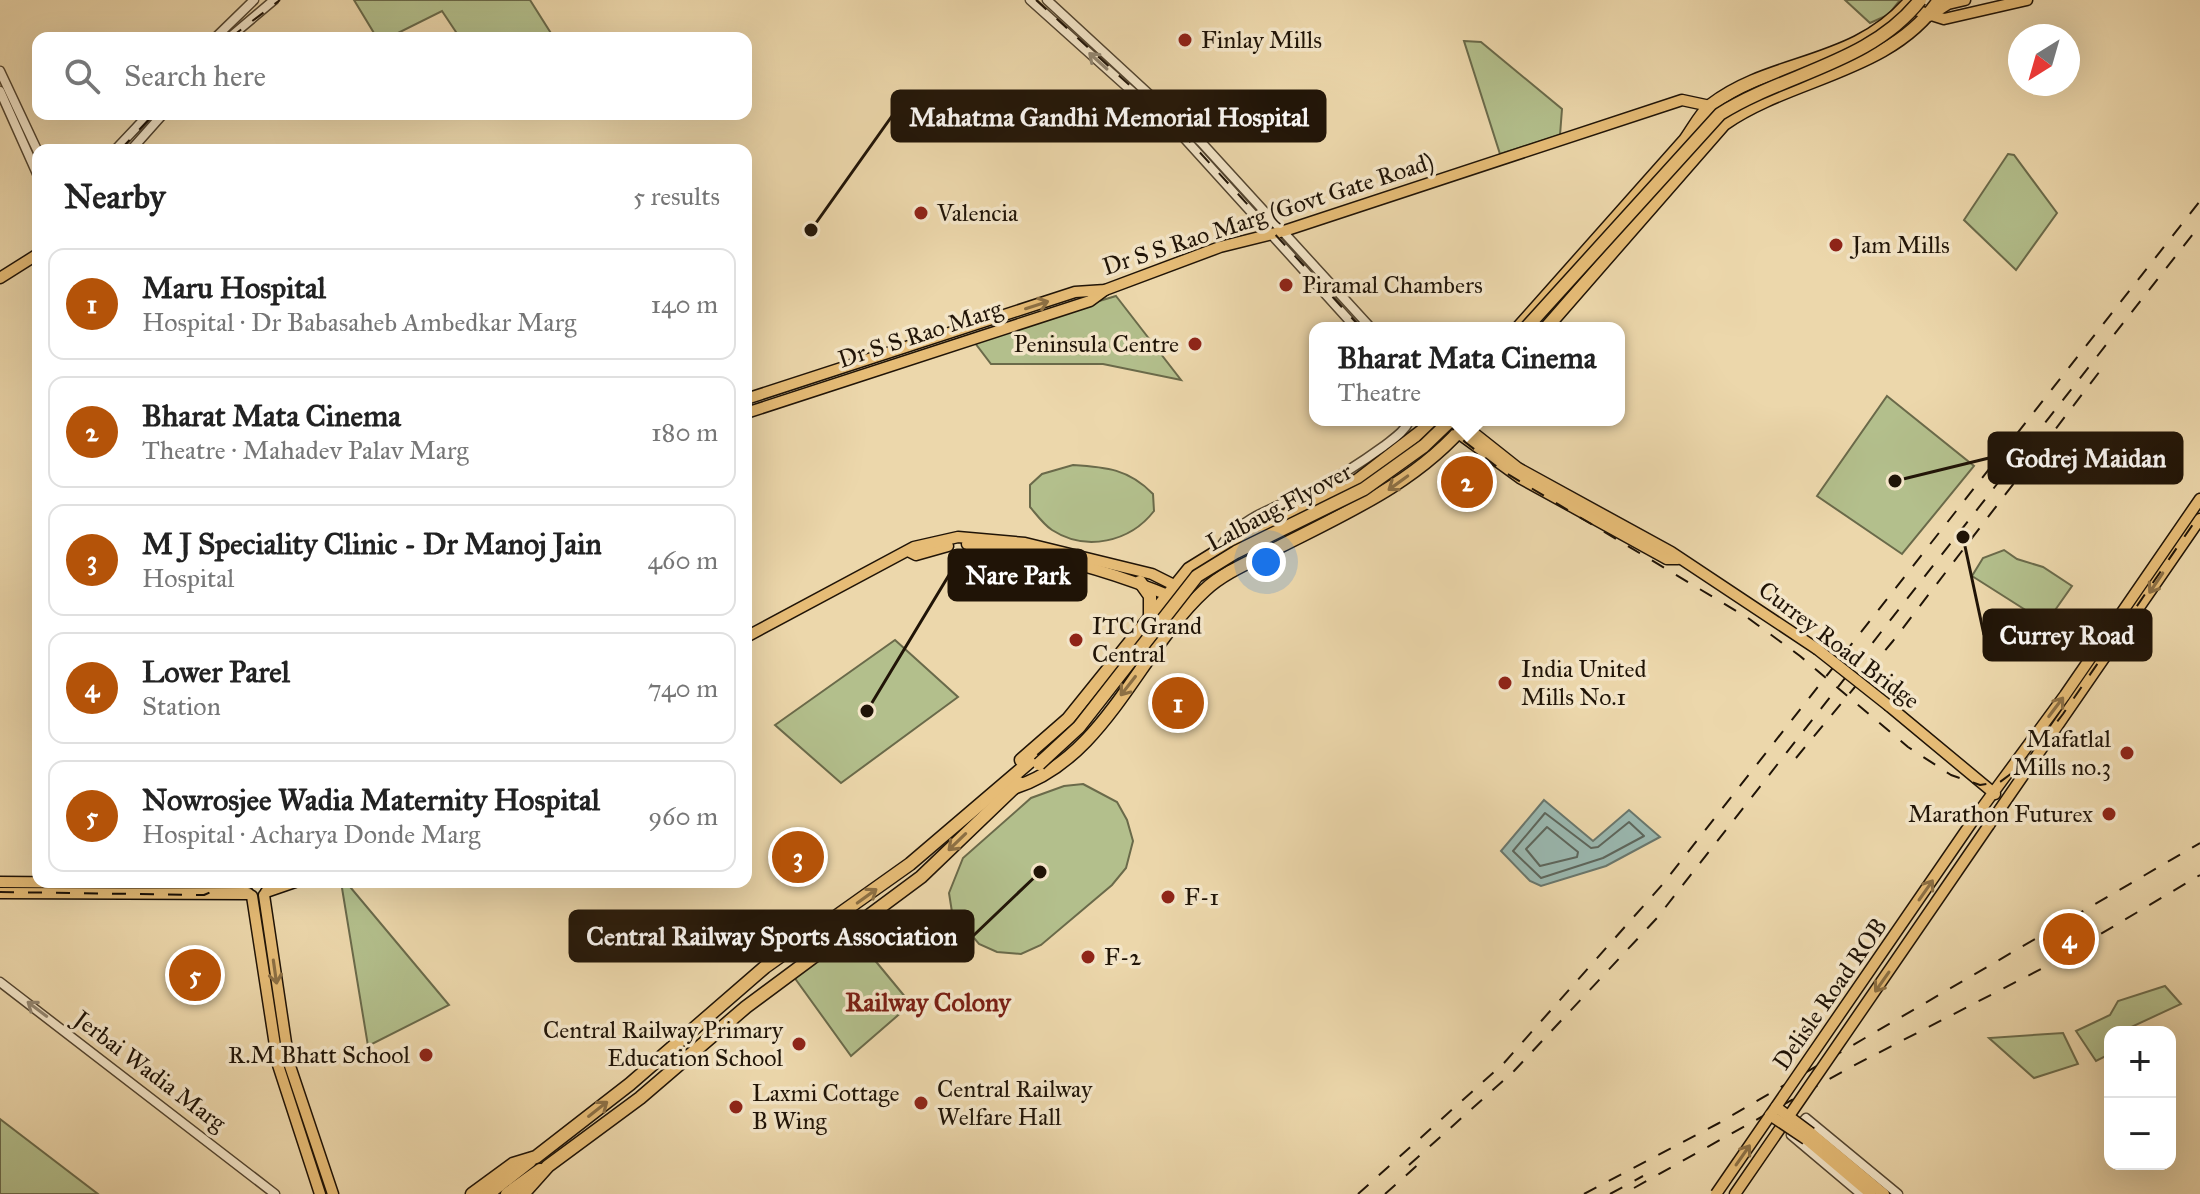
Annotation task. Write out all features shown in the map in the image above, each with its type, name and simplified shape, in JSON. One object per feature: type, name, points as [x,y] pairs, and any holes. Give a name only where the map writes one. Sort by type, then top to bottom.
[{"type":"highway","points":[[1531,322],[1720,114],[1749,96],[1882,38],[1923,0]]},
{"type":"highway","points":[[1538,322],[1724,116],[1751,99],[1885,41],[1911,19],[1923,0]]},
{"type":"highway","points":[[1551,322],[1724,124],[1752,105],[1888,49],[1929,16],[1939,0]]},
{"type":"highway","points":[[1523,322],[1685,140],[1710,106],[1744,88],[1868,38],[1908,3]]},
{"type":"highway","points":[[523,1194],[548,1166],[640,1098],[782,979],[921,877],[1011,785],[1017,764],[1068,719],[1189,569],[1217,551],[1358,480],[1428,426]]},
{"type":"highway","name":"Lalbaug Flyover","points":[[1036,762],[1193,574],[1234,548],[1361,486],[1436,426]]},
{"type":"highway","name":"Lalbaug Flyover","points":[[1011,785],[1079,727],[1197,576],[1236,552],[1364,489],[1424,446],[1445,426]]},
{"type":"highway","points":[[507,1194],[536,1157],[630,1084],[765,967],[901,871],[1011,785],[1032,782],[1088,739],[1206,589],[1243,565],[1371,503],[1432,458],[1462,426]]},
{"type":"highway","points":[[1146,580],[1150,615]]},
{"type":"highway","points":[[472,1194],[513,1164],[536,1157]]},
{"type":"highway","points":[[488,1194],[526,1172],[548,1166]]},
{"type":"main road","points":[[1929,16],[1948,4],[1965,0]]},
{"type":"main road","points":[[1908,3],[1929,16],[1944,19],[2027,0]]},
{"type":"main road","name":"Dr S S Rao Marg (Govt Gate Road)","points":[[752,397],[1075,292],[1105,290],[1220,247],[1272,235],[1682,100],[1710,106]]},
{"type":"main road","points":[[0,278],[32,258]]},
{"type":"main road","name":"Dr S S Rao Marg","points":[[752,411],[1090,301],[1105,290]]},
{"type":"main road","name":"Currey Road Bridge","points":[[1464,426],[1520,478],[1719,582],[1817,649],[2006,801]]},
{"type":"main road","name":"Delisle Road ROB","points":[[1716,1194],[1991,790],[2065,695],[2200,499]]},
{"type":"main road","name":"Delisle Road ROB","points":[[1735,1194],[2200,519]]},
{"type":"main road","points":[[752,634],[910,552],[916,555],[956,543],[996,544],[1146,580],[1170,590],[1191,605]]},
{"type":"main road","points":[[0,882],[32,885]]},
{"type":"main road","points":[[266,888],[289,1063],[333,1194]]},
{"type":"main road","points":[[0,893],[80,889],[249,889],[278,1065],[320,1194]]},
{"type":"main road","points":[[1773,1111],[1884,1194]]},
{"type":"main road","points":[[1808,1136],[1871,1194]]},
{"type":"street","points":[[221,32],[254,0]]},
{"type":"street","points":[[236,32],[274,0]]},
{"type":"street","points":[[1030,0],[1217,166],[1272,235],[1351,322]]},
{"type":"street","points":[[1047,0],[1284,231],[1366,322]]},
{"type":"street","points":[[1057,24],[1064,16]]},
{"type":"street","points":[[0,71],[34,144]]},
{"type":"street","points":[[0,91],[32,163]]},
{"type":"street","points":[[121,144],[143,120]]},
{"type":"street","points":[[136,144],[158,120]]},
{"type":"street","points":[[1217,551],[1228,534],[1337,477],[1407,426]]},
{"type":"street","name":"Jerbai Wadia Marg","points":[[0,982],[275,1194]]},
{"type":"street","points":[[1861,1194],[1791,1135],[1806,1118],[1898,1194]]},
{"type":"green space","points":[[354,0],[530,0],[550,32],[456,32],[442,11],[400,32],[373,32]]},
{"type":"green space","points":[[1845,0],[1900,0],[1888,15],[1870,23]]},
{"type":"green space","points":[[1464,41],[1481,42],[1562,109],[1560,135],[1500,154]]},
{"type":"green space","points":[[2008,154],[2014,155],[2057,213],[2016,270],[1964,220]]},
{"type":"green space","points":[[1116,296],[1181,380],[1103,364],[991,364],[972,339]]},
{"type":"green space","points":[[1887,396],[1974,466],[1902,554],[1817,496]]},
{"type":"green space","points":[[1073,465],[1106,468],[1135,479],[1153,494],[1154,511],[1133,530],[1107,540],[1079,541],[1052,530],[1030,507],[1030,485],[1042,474]]},
{"type":"green space","points":[[2004,550],[2017,559],[2043,567],[2072,586],[2046,623],[1972,576],[1983,558]]},
{"type":"green space","points":[[895,640],[958,697],[841,783],[775,725]]},
{"type":"green space","points":[[1083,784],[1117,802],[1127,820],[1133,841],[1126,868],[1112,885],[1041,945],[1021,954],[997,952],[979,944],[952,912],[949,893],[963,858],[1031,798],[1064,786]]},
{"type":"green space","points":[[342,888],[351,888],[449,1005],[368,1046]]},
{"type":"green space","points":[[854,935],[911,1004],[851,1056],[794,977]]},
{"type":"green space","points":[[2165,986],[2181,1004],[2133,1026],[2104,1026],[2104,1057],[2096,1061],[2076,1031],[2110,1015],[2118,1001]]},
{"type":"green space","points":[[2063,1033],[2078,1064],[2034,1078],[1989,1038]]},
{"type":"green space","points":[[0,1119],[98,1194],[0,1194]]},
{"type":"water","points":[[1544,800],[1593,841],[1629,810],[1660,837],[1606,866],[1541,886],[1530,881],[1501,851]]},
{"type":"railway","points":[[238,32],[280,0]]},
{"type":"railway","points":[[1036,0],[1182,133],[1355,322]]},
{"type":"railway","points":[[126,144],[148,120]]},
{"type":"railway","points":[[1358,1194],[1504,1063],[1662,885],[2200,201]]},
{"type":"railway","points":[[1409,1165],[1514,1071],[1657,918],[2200,225]]},
{"type":"railway","points":[[1796,758],[1893,641],[2100,371]]},
{"type":"railway","points":[[1450,426],[1501,470],[1748,618],[1800,656],[1908,747],[1951,775],[1980,785],[2000,782],[2024,764],[2063,714],[2200,514]]},
{"type":"railway","points":[[1584,1194],[1719,1123],[2200,843]]},
{"type":"railway","points":[[1634,1188],[1849,1068],[2045,967],[2200,875]]},
{"type":"railway","points":[[0,892],[204,895],[220,888]]},
{"type":"railway","points":[[1385,1194],[1421,1162]]},
{"type":"railway","points":[[1610,1194],[1643,1176]]},
{"type":"place","name":"Finlay Mills","points":[[1185,40]]},
{"type":"place","name":"Valencia","points":[[921,213]]},
{"type":"place","name":"Mahatma Gandhi Memorial Hospital","points":[[811,230]]},
{"type":"place","name":"Jam Mills","points":[[1836,245]]},
{"type":"place","name":"Piramal Chambers","points":[[1286,285]]},
{"type":"place","name":"Peninsula Centre","points":[[1195,344]]},
{"type":"place","name":"Godrej Maidan","points":[[1895,481]]},
{"type":"place","name":"Bharat Mata Cinema","points":[[1467,482]]},
{"type":"place","name":"Currey Road","points":[[1963,537]]},
{"type":"place","name":"ITC Grand Central","points":[[1076,640]]},
{"type":"place","name":"India United Mills No.1","points":[[1505,683]]},
{"type":"place","name":"Maru Hospital","points":[[1178,703]]},
{"type":"place","name":"Nare Park","points":[[867,711]]},
{"type":"place","name":"Mafatlal Mills no.3","points":[[2127,753]]},
{"type":"place","name":"Marathon Futurex","points":[[2109,814]]},
{"type":"place","name":"M J Speciality Clinic - Dr Manoj Jain","points":[[798,857]]},
{"type":"place","name":"Central Railway Sports Association","points":[[1040,872]]},
{"type":"place","name":"F-1","points":[[1168,897]]},
{"type":"place","name":"Lower Parel","points":[[2069,939]]},
{"type":"place","name":"F-2","points":[[1088,957]]},
{"type":"place","name":"Nowrosjee Wadia Maternity Hospital","points":[[195,975]]},
{"type":"place","name":"Central Railway Primary Education School","points":[[799,1044]]},
{"type":"place","name":"R.M Bhatt School","points":[[426,1055]]},
{"type":"place","name":"Central Railway Welfare Hall","points":[[921,1103]]},
{"type":"place","name":"Laxmi Cottage B Wing","points":[[736,1107]]},
{"type":"district","name":"Railway Colony","points":[[928,1002]]}]
